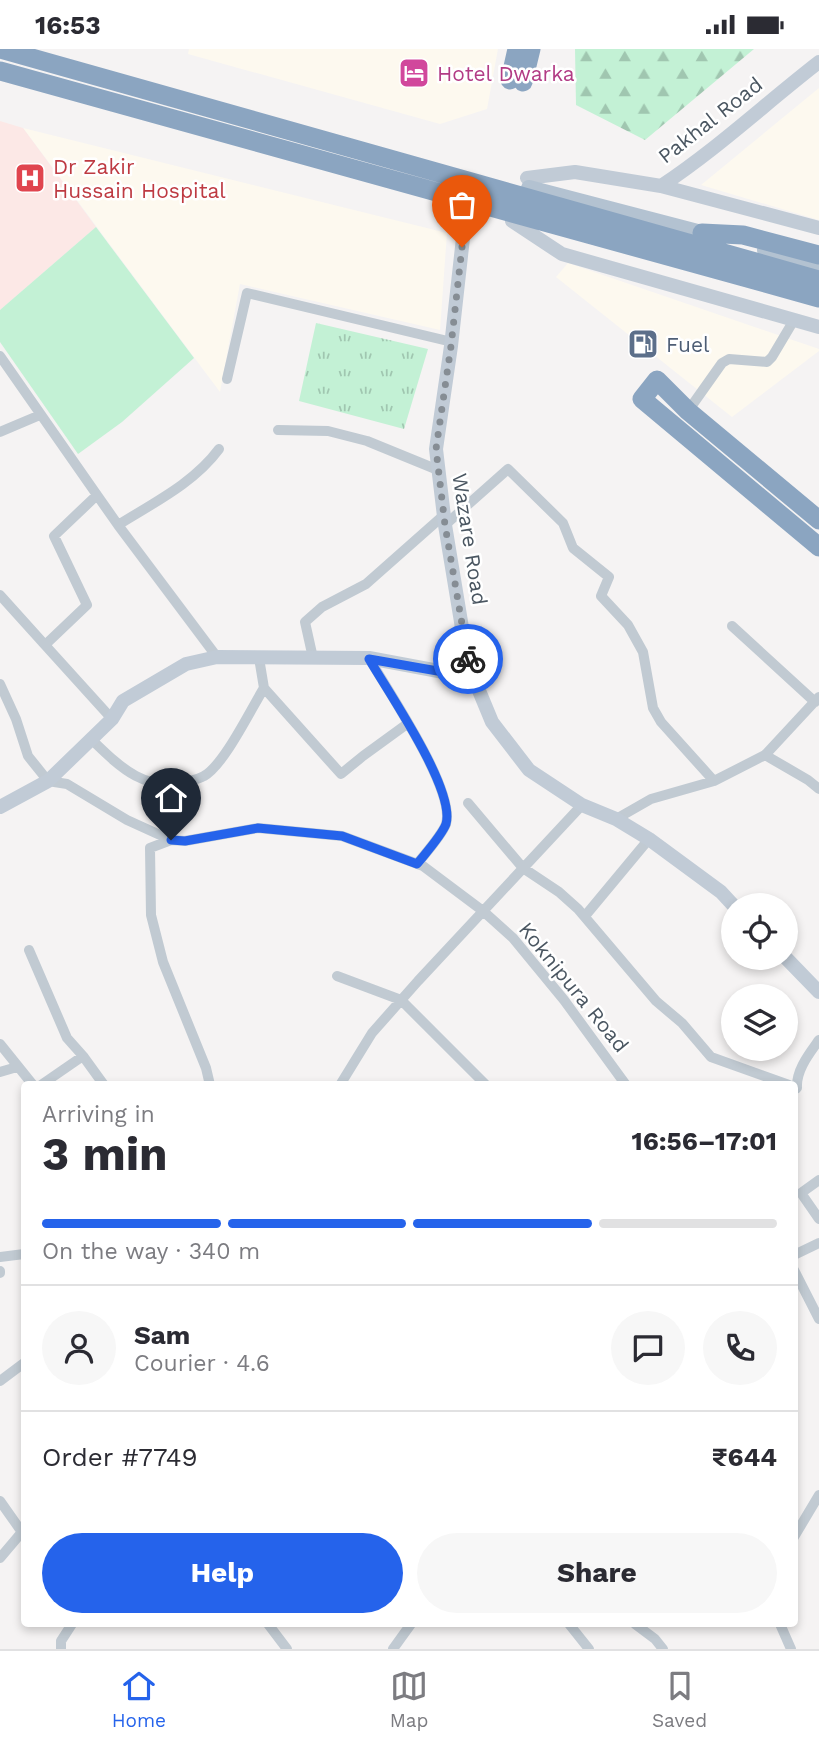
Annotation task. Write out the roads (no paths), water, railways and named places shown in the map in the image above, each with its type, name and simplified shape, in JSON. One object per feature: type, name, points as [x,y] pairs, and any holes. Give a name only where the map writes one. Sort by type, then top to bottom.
[{"type":"highway","points":[[0,49],[819,280]]},
{"type":"highway","points":[[517,49],[517,81],[531,49]]},
{"type":"highway","points":[[0,71],[819,298]]},
{"type":"highway","points":[[702,233],[743,235],[819,255]]},
{"type":"highway","points":[[692,269],[729,286],[819,311]]},
{"type":"highway","points":[[819,520],[688,411],[657,380],[642,399],[819,547]]},
{"type":"main road","points":[[528,183],[819,265]]},
{"type":"main road","points":[[512,221],[819,305]]},
{"type":"street","name":"Pakhal Road","points":[[661,186],[702,158],[768,101],[819,62]]},
{"type":"street","points":[[528,183],[575,171],[661,186],[819,228]]},
{"type":"street","name":"Wazare Road","points":[[466,220],[436,449],[444,520],[468,664],[492,723],[529,770],[582,805],[617,819],[649,839],[722,893]]},
{"type":"street","points":[[512,221],[562,254],[819,327]]},
{"type":"street","points":[[227,379],[247,293],[452,342]]},
{"type":"street","points":[[688,411],[723,363],[729,359],[766,362],[772,357],[794,320]]},
{"type":"street","points":[[0,356],[118,525],[217,657]]},
{"type":"street","points":[[0,432],[40,415]]},
{"type":"street","points":[[278,430],[328,431],[367,441],[438,470]]},
{"type":"street","points":[[118,525],[162,498],[207,465],[219,449]]},
{"type":"street","points":[[313,658],[304,622],[322,607],[366,585],[508,469],[562,523],[573,548],[609,577],[601,596],[628,625],[643,652],[653,708],[661,722],[714,781]]},
{"type":"street","points":[[44,645],[87,605],[54,536],[97,495]]},
{"type":"street","points":[[0,595],[112,719]]},
{"type":"street","points":[[617,819],[651,800],[714,781],[765,755],[817,699],[732,626]]},
{"type":"street","points":[[0,807],[48,781],[112,719],[123,701],[186,664],[217,657],[369,659],[449,673],[468,664]]},
{"type":"street","points":[[259,658],[264,688],[341,774],[407,724]]},
{"type":"street","points":[[369,659],[431,763],[446,809],[446,824],[417,864]]},
{"type":"street","points":[[0,684],[12,709],[28,756],[48,781]]},
{"type":"street","points":[[91,739],[132,774],[159,786],[176,785],[204,776],[220,760],[264,688]]},
{"type":"street","points":[[765,755],[819,789]]},
{"type":"street","name":"Koknipura Road","points":[[48,781],[67,784],[127,821],[171,840],[185,841],[258,828],[342,836],[417,864],[483,911],[522,949],[564,1000],[623,1081]]},
{"type":"street","points":[[468,803],[523,868],[559,892],[585,916],[656,1001],[682,1023],[711,1057],[777,1081]]},
{"type":"street","points":[[343,1081],[372,1034],[401,1000],[582,805]]},
{"type":"street","points":[[585,916],[649,839]]},
{"type":"street","points":[[171,840],[150,848],[151,915],[163,962],[206,1067],[209,1081]]},
{"type":"street","points":[[29,950],[66,1038],[101,1081]]},
{"type":"street","points":[[798,970],[819,992]]},
{"type":"street","points":[[337,977],[401,1000],[482,1081]]},
{"type":"street","points":[[795,1081],[819,1040]]},
{"type":"street","points":[[0,1044],[29,1081]]},
{"type":"street","points":[[47,1081],[83,1056]]},
{"type":"street","points":[[0,1072],[17,1067]]},
{"type":"street","points":[[819,1180],[801,1193],[819,1219]]},
{"type":"street","points":[[798,1253],[819,1243]]},
{"type":"street","points":[[0,1257],[21,1254]]},
{"type":"street","points":[[798,1278],[819,1319]]},
{"type":"street","points":[[0,1381],[21,1365]]},
{"type":"street","points":[[798,1530],[819,1495]]},
{"type":"street","points":[[0,1501],[20,1530],[0,1558]]},
{"type":"street","points":[[61,1649],[61,1641],[70,1627]]},
{"type":"street","points":[[270,1627],[287,1649]]},
{"type":"street","points":[[393,1649],[409,1627]]},
{"type":"street","points":[[571,1627],[589,1649]]},
{"type":"street","points":[[639,1627],[663,1649]]},
{"type":"street","points":[[781,1627],[791,1649]]},
{"type":"place","name":"Hotel Dwarka","points":[[414,73]]},
{"type":"place","name":"Dr Zakir Hussain Hospital","points":[[30,178]]},
{"type":"place","name":"Fuel","points":[[643,344]]}]
